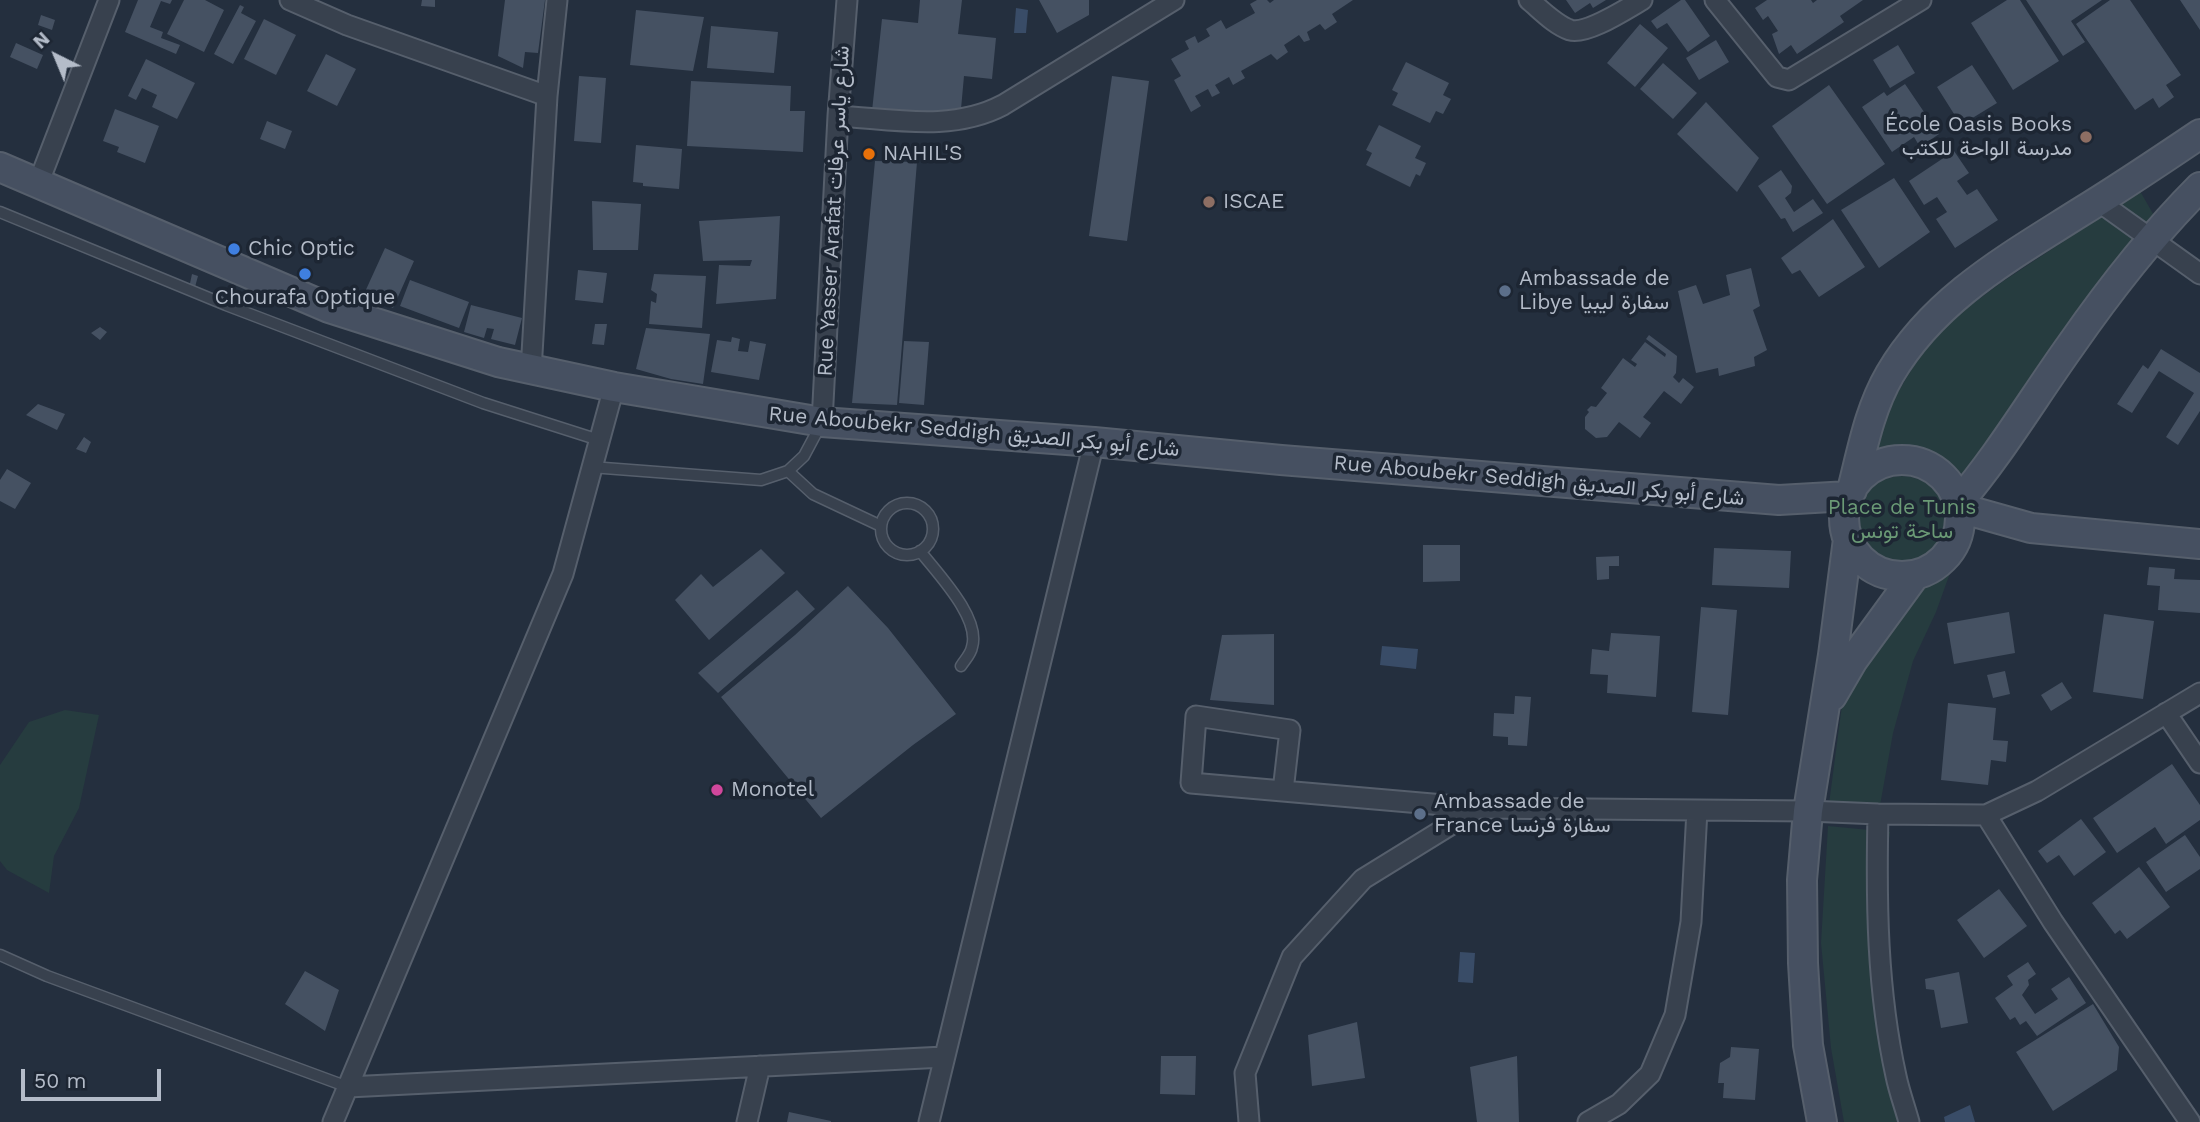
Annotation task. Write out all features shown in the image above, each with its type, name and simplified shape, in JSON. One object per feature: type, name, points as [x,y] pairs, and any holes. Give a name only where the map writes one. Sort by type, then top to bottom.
[{"type":"street","points":[[38,184],[109,0]]},
{"type":"street","points":[[290,0],[347,24],[547,96]]},
{"type":"street","points":[[531,371],[547,96],[557,0]]},
{"type":"street","name":"Rue Yasser Arafat شارع ياسر عرفات","points":[[822,422],[838,116],[847,0]]},
{"type":"street","points":[[838,116],[943,122],[975,118],[1003,105],[1174,0]]},
{"type":"street","points":[[1529,0],[1565,27],[1578,31],[1642,0]]},
{"type":"street","points":[[1715,0],[1777,77],[1783,80],[1795,78],[1921,0]]},
{"type":"street","points":[[1822,1122],[1808,1045],[1802,880],[1808,811],[1824,710],[1848,512],[1873,410],[1890,375],[1909,347],[1962,290],[2003,260],[2200,134]]},
{"type":"street","name":"Rue Aboubekr Seddigh شارع أبو بكر الصديق","points":[[0,167],[329,309],[531,371],[614,387],[822,422],[1094,442],[1281,460],[1779,500],[1848,512]]},
{"type":"street","points":[[1959,506],[2088,321],[2151,239],[2200,187]]},
{"type":"street","points":[[2098,201],[2200,274]]},
{"type":"street","points":[[333,1122],[563,574],[614,387]]},
{"type":"street","points":[[929,1122],[1094,442]]},
{"type":"street","points":[[1898,461],[1921,463],[1941,474],[1954,492],[1959,506],[1960,522],[1955,542],[1939,563],[1916,575],[1904,576],[1880,572],[1861,559],[1848,512],[1866,473],[1876,467],[1898,461]]},
{"type":"street","points":[[1959,506],[2031,528]]},
{"type":"street","points":[[1955,542],[1981,533],[2031,528],[2200,544]]},
{"type":"street","points":[[1824,710],[1853,660],[1916,575]]},
{"type":"street","points":[[1283,791],[1290,730],[1196,716],[1191,783],[1283,791],[1479,808],[1986,815],[2037,791],[2200,692]]},
{"type":"street","points":[[2166,713],[2200,763]]},
{"type":"street","points":[[1249,1122],[1245,1073],[1292,957],[1363,879],[1479,808]]},
{"type":"street","points":[[1588,1122],[1619,1104],[1650,1074],[1675,1015],[1690,922],[1697,810]]},
{"type":"street","points":[[1878,814],[1879,954],[1896,1079],[1909,1122]]},
{"type":"street","points":[[1986,815],[2053,922],[2190,1122]]},
{"type":"street","points":[[348,1087],[944,1057]]},
{"type":"street","points":[[747,1122],[760,1066]]},
{"type":"lane","points":[[0,212],[226,305],[432,384],[599,440]]},
{"type":"lane","points":[[591,467],[761,480],[788,471],[804,456],[822,422]]},
{"type":"lane","points":[[788,471],[813,494],[881,526]]},
{"type":"lane","points":[[904,503],[916,505],[925,511],[932,520],[933,532],[929,543],[920,551],[909,555],[888,547],[882,537],[881,526],[885,515],[893,507],[904,503]]},
{"type":"lane","points":[[920,551],[963,608],[972,626],[973,646],[961,667]]},
{"type":"lane","points":[[0,955],[47,976],[348,1087]]},
{"type":"green space","points":[[2140,191],[2156,219],[1972,484],[1950,462],[1923,450],[1895,447],[1873,457],[1879,431],[1894,399],[1923,350],[1956,316],[2002,282]]},
{"type":"green space","name":"Place de Tunis ساحة تونس","points":[[1902,476],[1919,480],[1933,489],[1942,503],[1946,520],[1942,537],[1933,551],[1919,560],[1902,564],[1885,560],[1871,551],[1862,537],[1858,520],[1862,503],[1871,489],[1885,480]]},
{"type":"green space","points":[[1954,562],[1936,612],[1913,661],[1893,733],[1879,811],[1829,804],[1842,705],[1869,648],[1921,585]]},
{"type":"green space","points":[[65,710],[99,715],[79,808],[54,856],[49,893],[7,870],[0,861],[0,765],[29,722]]},
{"type":"green space","points":[[1828,826],[1890,832],[1881,895],[1885,957],[1883,1068],[1899,1122],[1844,1122],[1831,1048],[1821,943]]},
{"type":"water","points":[[1016,8],[1028,10],[1026,33],[1014,33]]},
{"type":"water","points":[[1382,646],[1418,649],[1416,669],[1380,665]]},
{"type":"water","points":[[1460,952],[1475,953],[1473,983],[1458,982]]},
{"type":"water","points":[[1970,1105],[1975,1122],[1945,1122],[1944,1117]]},
{"type":"building","points":[[138,0],[172,0],[170,4],[161,1],[150,27],[163,32],[161,38],[180,45],[176,54],[125,32]]},
{"type":"building","points":[[184,0],[205,0],[224,10],[204,52],[167,34]]},
{"type":"building","points":[[422,0],[435,0],[435,7],[421,6]]},
{"type":"building","points":[[505,0],[545,0],[538,53],[525,52],[523,68],[498,56]]},
{"type":"building","points":[[920,0],[962,0],[958,34],[996,38],[992,79],[964,76],[960,120],[872,111],[882,19],[918,23]]},
{"type":"building","points":[[1039,0],[1089,0],[1089,15],[1057,33]]},
{"type":"building","points":[[1257,0],[1267,0],[1270,3],[1274,0],[1353,0],[1332,14],[1337,22],[1325,30],[1320,24],[1307,32],[1310,40],[1304,42],[1299,35],[1284,45],[1288,52],[1277,60],[1271,54],[1241,71],[1245,78],[1233,85],[1229,77],[1215,85],[1220,93],[1212,97],[1208,89],[1195,96],[1201,106],[1191,112],[1174,80],[1181,76],[1171,59],[1189,49],[1185,41],[1195,36],[1198,43],[1210,36],[1206,29],[1221,20],[1226,29],[1255,13],[1250,4]]},
{"type":"building","points":[[1566,0],[1606,0],[1593,8],[1590,3],[1575,13]]},
{"type":"building","points":[[1681,0],[1685,0],[1710,36],[1688,52],[1667,23],[1657,29],[1651,21]]},
{"type":"building","points":[[1767,0],[1811,0],[1813,3],[1817,0],[1863,0],[1840,16],[1844,22],[1797,54],[1791,45],[1779,54],[1772,34],[1778,31],[1768,16],[1763,20],[1755,8]]},
{"type":"building","points":[[2007,0],[2020,0],[2059,61],[2013,90],[1971,23]]},
{"type":"building","points":[[2026,0],[2102,0],[2071,21],[2085,42],[2063,56]]},
{"type":"building","points":[[2110,0],[2130,0],[2181,75],[2166,85],[2174,97],[2159,108],[2153,98],[2135,110],[2076,24]]},
{"type":"building","points":[[2180,0],[2200,0],[2200,30]]},
{"type":"building","points":[[240,5],[244,7],[241,13],[256,21],[233,64],[214,54]]},
{"type":"building","points":[[636,10],[704,17],[693,71],[630,65]]},
{"type":"building","points":[[41,15],[55,20],[52,30],[38,25]]},
{"type":"building","points":[[264,19],[296,35],[276,75],[244,59]]},
{"type":"building","points":[[1640,24],[1668,48],[1635,87],[1607,63]]},
{"type":"building","points":[[711,26],[778,32],[774,73],[707,68]]},
{"type":"building","points":[[1716,40],[1729,62],[1699,80],[1686,58]]},
{"type":"building","points":[[16,43],[43,55],[37,69],[10,57]]},
{"type":"building","points":[[1898,45],[1915,73],[1890,88],[1873,60]]},
{"type":"building","points":[[326,54],[356,69],[337,106],[307,91]]},
{"type":"building","points":[[146,59],[195,83],[177,119],[152,107],[157,95],[142,88],[136,100],[128,96]]},
{"type":"building","points":[[1406,62],[1449,83],[1443,95],[1451,99],[1443,114],[1436,111],[1430,123],[1392,105],[1398,93],[1392,90]]},
{"type":"building","points":[[1663,63],[1697,93],[1673,119],[1640,89]]},
{"type":"building","points":[[1972,65],[1997,103],[1961,125],[1937,87]]},
{"type":"building","points":[[579,76],[606,78],[601,143],[574,141]]},
{"type":"building","points":[[1112,76],[1149,81],[1127,241],[1089,236]]},
{"type":"building","points":[[691,81],[791,86],[790,111],[805,111],[803,152],[687,146]]},
{"type":"building","points":[[1905,84],[1939,134],[1920,147],[1914,137],[1892,152],[1862,107],[1884,92],[1887,96]]},
{"type":"building","points":[[1829,85],[1885,164],[1827,204],[1772,126]]},
{"type":"building","points":[[1706,102],[1759,158],[1737,192],[1677,134]]},
{"type":"building","points":[[115,109],[159,126],[145,163],[117,152],[119,147],[103,141]]},
{"type":"building","points":[[267,121],[292,131],[285,149],[260,139]]},
{"type":"building","points":[[1379,125],[1421,146],[1415,158],[1426,163],[1420,176],[1416,174],[1410,187],[1366,165],[1372,153],[1366,150]]},
{"type":"building","points":[[636,145],[682,149],[679,189],[643,186],[643,183],[633,182]]},
{"type":"building","points":[[1954,151],[1969,173],[1957,181],[1967,195],[1977,189],[1998,220],[1955,248],[1936,219],[1947,212],[1937,197],[1924,205],[1909,181]]},
{"type":"building","points":[[875,161],[917,162],[897,405],[852,403]]},
{"type":"building","points":[[1781,170],[1792,186],[1791,193],[1785,198],[1794,212],[1813,199],[1823,213],[1793,232],[1785,218],[1781,219],[1758,186]]},
{"type":"building","points":[[1894,178],[1930,232],[1879,268],[1841,210]]},
{"type":"building","points":[[592,201],[641,204],[638,250],[593,250]]},
{"type":"building","points":[[780,216],[776,299],[716,304],[719,265],[750,266],[752,260],[703,261],[699,221]]},
{"type":"building","points":[[1833,219],[1865,267],[1819,297],[1800,270],[1792,274],[1781,258]]},
{"type":"building","points":[[385,248],[414,261],[393,308],[364,294]]},
{"type":"building","points":[[1751,268],[1760,306],[1753,310],[1767,350],[1754,357],[1755,366],[1719,376],[1718,368],[1696,373],[1678,291],[1696,285],[1703,304],[1730,295],[1726,275]]},
{"type":"building","points":[[578,270],[607,273],[603,303],[575,300]]},
{"type":"building","points":[[192,274],[198,276],[195,287],[189,288]]},
{"type":"building","points":[[654,274],[706,276],[702,328],[649,324],[651,301],[656,303],[657,294],[651,290]]},
{"type":"building","points":[[410,280],[469,302],[459,328],[400,306]]},
{"type":"building","points":[[471,305],[522,318],[515,345],[491,339],[494,329],[487,328],[484,338],[464,332]]},
{"type":"building","points":[[595,324],[607,324],[604,345],[592,344]]},
{"type":"building","points":[[100,327],[107,332],[100,340],[91,333]]},
{"type":"building","points":[[646,328],[710,334],[703,384],[671,379],[636,369]]},
{"type":"building","points":[[1649,335],[1677,356],[1676,373],[1673,377],[1679,383],[1683,378],[1694,387],[1681,404],[1664,391],[1643,417],[1651,423],[1640,438],[1619,422],[1607,437],[1596,438],[1585,429],[1585,417],[1589,412],[1587,410],[1591,406],[1596,407],[1607,393],[1601,388],[1623,358],[1635,367],[1637,364],[1631,360],[1645,342],[1665,357],[1666,354],[1646,339]]},
{"type":"building","points":[[732,337],[740,339],[738,351],[748,352],[750,341],[766,344],[759,380],[711,372],[717,340],[731,342]]},
{"type":"building","points":[[904,341],[929,342],[924,405],[899,403]]},
{"type":"building","points":[[2161,349],[2200,373],[2200,411],[2178,445],[2166,437],[2194,393],[2159,371],[2132,413],[2117,404],[2143,365],[2148,369]]},
{"type":"building","points":[[38,404],[65,414],[57,430],[26,415]]},
{"type":"building","points":[[84,437],[91,442],[86,453],[76,449]]},
{"type":"building","points":[[7,469],[31,483],[15,509],[0,501],[0,480]]},
{"type":"building","points":[[1423,545],[1460,545],[1460,581],[1423,582]]},
{"type":"building","points":[[1714,548],[1791,551],[1789,588],[1712,585]]},
{"type":"building","points":[[761,549],[785,573],[709,640],[675,600],[701,574],[713,587]]},
{"type":"building","points":[[1619,556],[1619,566],[1609,566],[1609,579],[1597,580],[1596,557]]},
{"type":"building","points":[[2149,567],[2175,569],[2174,579],[2200,580],[2200,613],[2158,610],[2160,586],[2147,585]]},
{"type":"building","points":[[848,586],[888,628],[956,714],[821,818],[721,697]]},
{"type":"building","points":[[797,590],[815,609],[718,693],[698,673]]},
{"type":"building","points":[[1701,607],[1737,610],[1728,715],[1692,712]]},
{"type":"building","points":[[2009,612],[2015,653],[1954,664],[1947,623]]},
{"type":"building","points":[[2104,614],[2154,621],[2143,699],[2093,692]]},
{"type":"building","points":[[1611,633],[1660,636],[1656,697],[1607,693],[1608,675],[1590,674],[1592,649],[1609,651]]},
{"type":"building","points":[[1274,634],[1274,705],[1210,700],[1222,635]]},
{"type":"building","points":[[2005,671],[2010,694],[1993,698],[1987,675]]},
{"type":"building","points":[[2062,682],[2072,698],[2051,711],[2041,695]]},
{"type":"building","points":[[1515,696],[1531,697],[1527,746],[1508,745],[1508,737],[1493,736],[1494,713],[1514,714]]},
{"type":"building","points":[[1948,703],[1996,708],[1993,740],[2008,741],[2006,762],[1991,760],[1988,785],[1941,780]]},
{"type":"building","points":[[2172,764],[2200,805],[2200,820],[2166,844],[2155,827],[2117,853],[2093,818]]},
{"type":"building","points":[[2081,819],[2106,852],[2074,876],[2059,855],[2047,863],[2038,851]]},
{"type":"building","points":[[2185,835],[2200,857],[2200,869],[2166,892],[2146,862]]},
{"type":"building","points":[[2139,867],[2170,907],[2127,939],[2120,930],[2115,934],[2092,903]]},
{"type":"building","points":[[1999,889],[2027,926],[1984,958],[1957,920]]},
{"type":"building","points":[[2028,962],[2036,974],[2028,980],[2029,985],[2022,995],[2035,1014],[2058,999],[2051,989],[2069,977],[2086,1003],[2037,1036],[2026,1021],[2020,1025],[2015,1017],[2010,1020],[1995,998],[2013,985],[2007,976]]},
{"type":"building","points":[[305,971],[339,990],[325,1031],[285,1004]]},
{"type":"building","points":[[1959,972],[1968,1023],[1941,1028],[1934,990],[1926,989],[1925,979]]},
{"type":"building","points":[[2093,1004],[2119,1047],[2117,1070],[2053,1111],[2016,1052]]},
{"type":"building","points":[[1357,1022],[1365,1078],[1312,1086],[1308,1035]]},
{"type":"building","points":[[1731,1047],[1759,1049],[1755,1100],[1723,1098],[1724,1083],[1718,1083],[1720,1063],[1730,1057]]},
{"type":"building","points":[[1161,1056],[1196,1056],[1195,1095],[1160,1094]]},
{"type":"building","points":[[1517,1056],[1519,1122],[1477,1122],[1470,1067]]},
{"type":"building","points":[[789,1112],[831,1121],[831,1122],[787,1122]]},
{"type":"place","name":"École Oasis Books مدرسة الواحة للكتب","points":[[2086,137]]},
{"type":"place","name":"NAHIL'S","points":[[869,154]]},
{"type":"place","name":"ISCAE","points":[[1209,202]]},
{"type":"place","name":"Chic Optic","points":[[234,249]]},
{"type":"place","name":"Chourafa Optique","points":[[305,274]]},
{"type":"place","name":"Ambassade de Libye سفارة ليبيا","points":[[1505,291]]},
{"type":"place","name":"Monotel","points":[[717,790]]},
{"type":"place","name":"Ambassade de France سفارة فرنسا","points":[[1420,814]]}]
